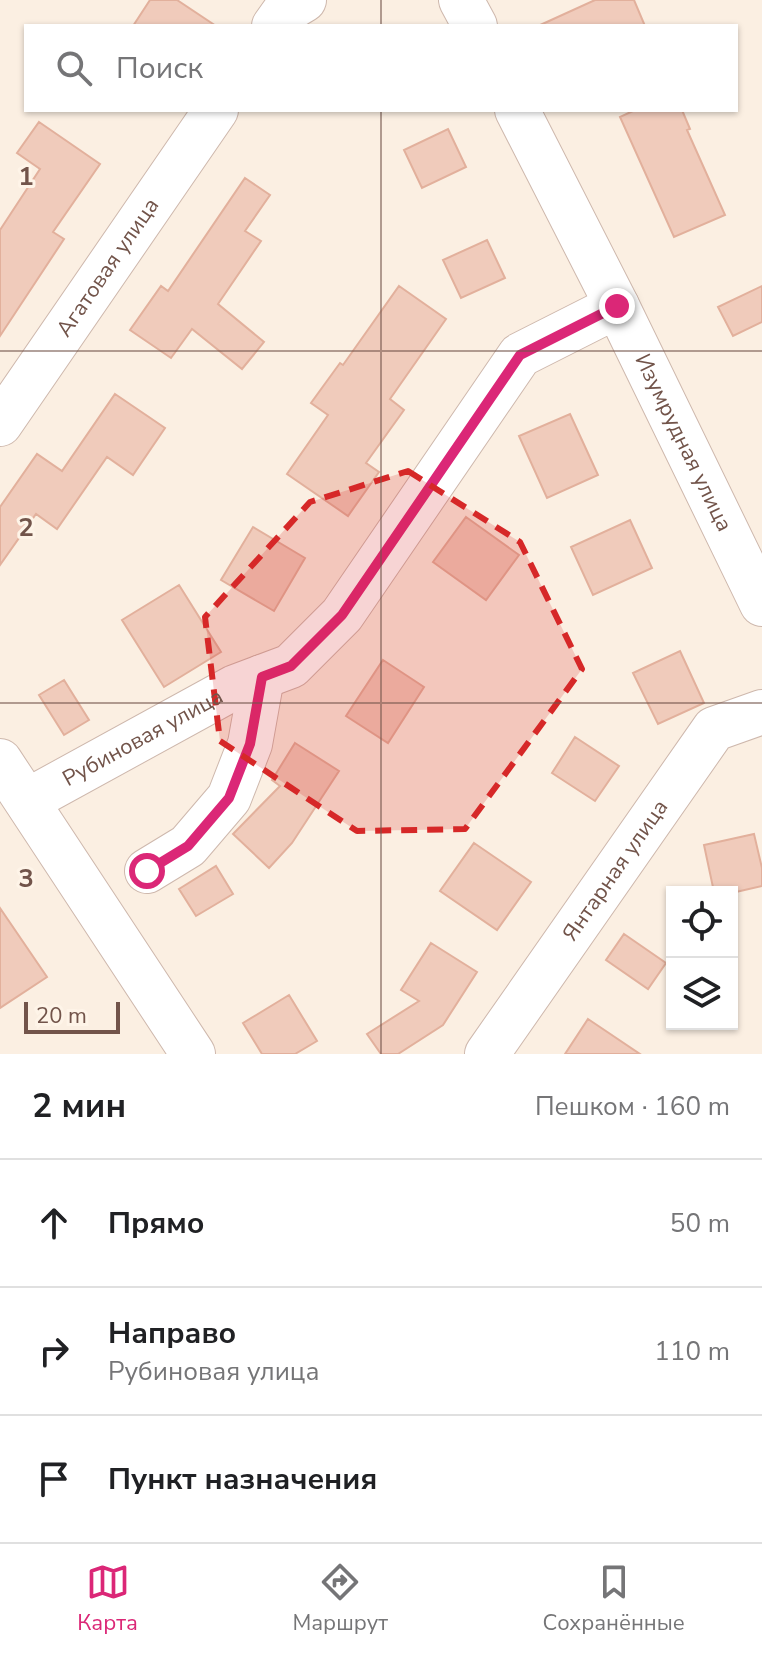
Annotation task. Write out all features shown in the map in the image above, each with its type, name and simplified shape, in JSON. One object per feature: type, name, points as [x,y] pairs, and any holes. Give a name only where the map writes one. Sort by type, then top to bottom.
[{"type":"street","points":[[275,24],[284,12],[304,0]]},
{"type":"street","points":[[461,0],[474,24]]},
{"type":"street","name":"Агатовая улица","points":[[0,424],[215,112]]},
{"type":"street","name":"Изумрудная улица","points":[[518,112],[617,306],[762,604]]},
{"type":"street","name":"Рубиновая улица","points":[[27,801],[235,687],[291,666],[342,615],[520,355],[617,306]]},
{"type":"street","points":[[147,871],[188,846],[229,798],[250,744],[262,677]]},
{"type":"street","name":"Янтарная улица","points":[[487,1054],[714,729],[762,712]]},
{"type":"street","points":[[0,761],[193,1054]]},
{"type":"highlighted area","points":[[408,471],[520,542],[582,669],[465,829],[357,831],[220,741],[205,617],[310,502]]},
{"type":"building","points":[[150,0],[177,0],[213,24],[134,24]]},
{"type":"building","points":[[595,0],[634,0],[644,24],[542,24]]},
{"type":"building","points":[[631,112],[683,112],[690,129],[687,130],[725,215],[674,237],[620,117]]},
{"type":"building","points":[[39,122],[100,164],[53,232],[64,239],[0,336],[0,230],[40,169],[17,153]]},
{"type":"building","points":[[448,129],[466,167],[422,188],[404,150]]},
{"type":"building","points":[[245,178],[270,195],[245,231],[261,241],[218,304],[264,342],[242,369],[192,329],[171,358],[130,330],[161,286],[168,291]]},
{"type":"building","points":[[487,240],[505,278],[461,298],[443,260]]},
{"type":"building","points":[[399,286],[446,319],[390,399],[404,410],[366,463],[379,472],[348,516],[287,474],[328,415],[311,403],[340,363],[343,365]]},
{"type":"building","points":[[762,286],[762,322],[733,336],[718,307]]},
{"type":"building","points":[[115,394],[165,428],[133,475],[107,457],[57,529],[36,514],[0,565],[0,507],[37,454],[62,471]]},
{"type":"building","points":[[570,414],[598,475],[547,498],[519,436]]},
{"type":"building","points":[[466,517],[519,555],[486,600],[433,562]]},
{"type":"building","points":[[630,520],[652,568],[593,595],[571,547]]},
{"type":"building","points":[[253,527],[305,558],[274,611],[221,580]]},
{"type":"building","points":[[179,585],[221,652],[164,687],[122,620]]},
{"type":"building","points":[[680,651],[704,703],[658,724],[633,673]]},
{"type":"building","points":[[383,660],[424,687],[388,743],[346,716]]},
{"type":"building","points":[[64,680],[89,720],[64,735],[39,695]]},
{"type":"building","points":[[575,737],[619,766],[595,801],[552,773]]},
{"type":"building","points":[[295,743],[339,771],[292,843],[269,868],[233,834],[280,786],[272,780]]},
{"type":"building","points":[[754,834],[762,868],[762,886],[738,892],[738,886],[713,886],[704,845]]},
{"type":"building","points":[[474,843],[531,882],[497,930],[440,891]]},
{"type":"building","points":[[216,866],[233,894],[196,916],[179,889]]},
{"type":"building","points":[[0,908],[47,977],[0,1008]]},
{"type":"building","points":[[624,934],[666,963],[648,989],[606,960]]},
{"type":"building","points":[[431,943],[477,972],[443,1025],[398,1054],[381,1054],[367,1034],[419,1001],[401,990]]},
{"type":"building","points":[[289,995],[317,1041],[295,1054],[262,1054],[243,1023]]},
{"type":"building","points":[[588,1019],[640,1054],[565,1054]]},
{"type":"route","points":[[147,871],[188,846],[229,798],[250,744],[262,677],[291,666],[342,615],[520,355],[617,306]]}]
